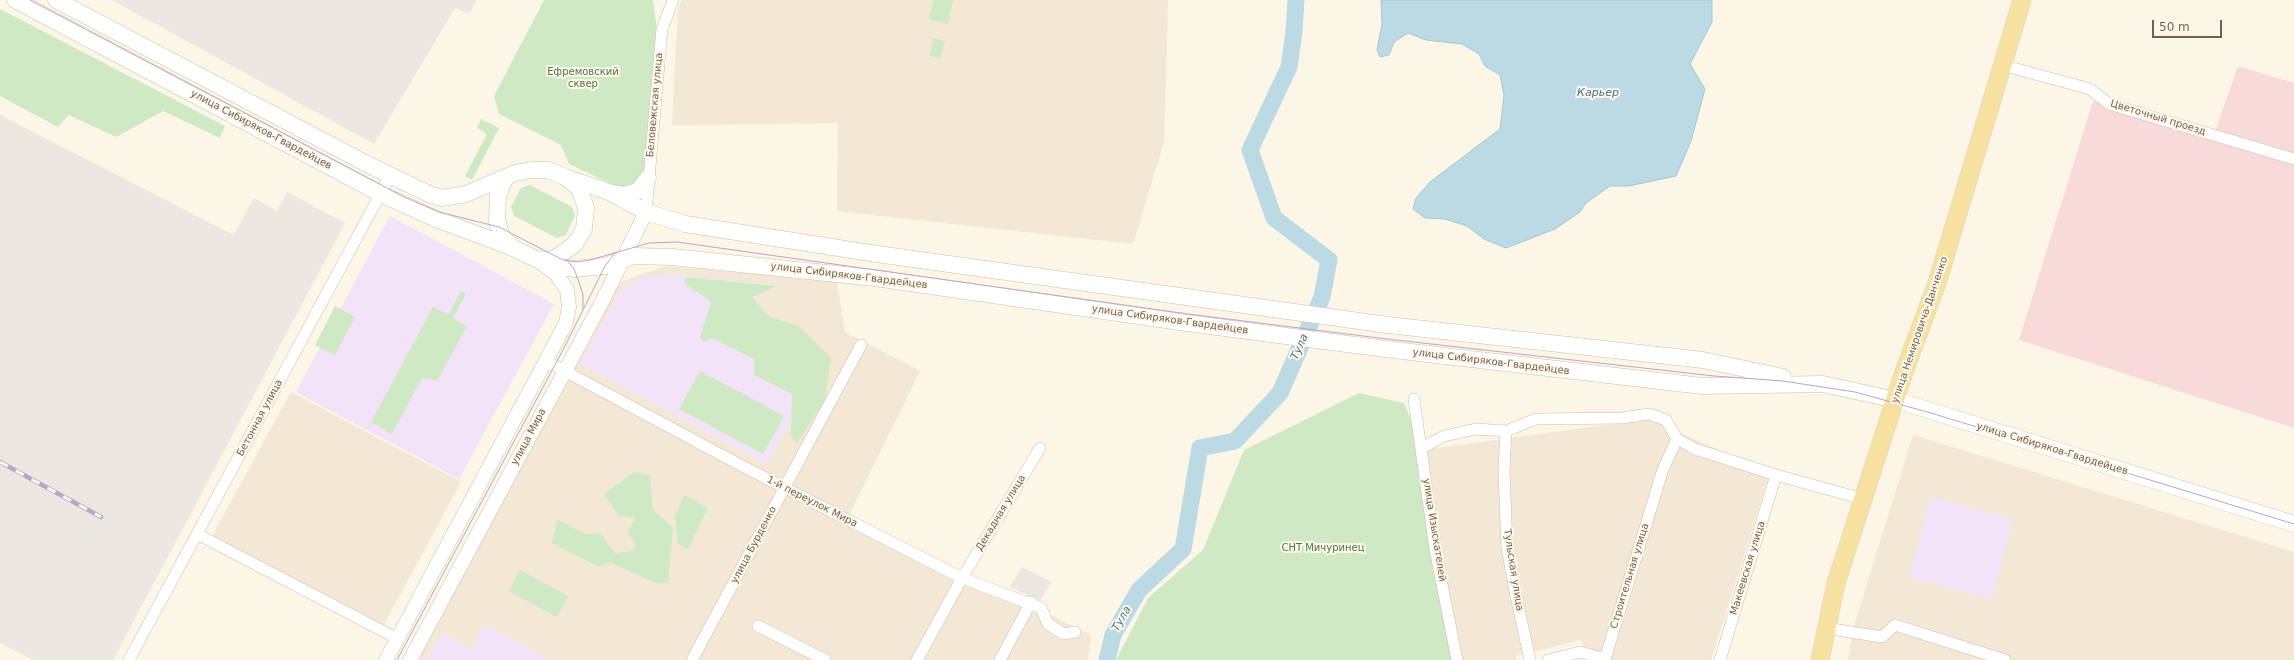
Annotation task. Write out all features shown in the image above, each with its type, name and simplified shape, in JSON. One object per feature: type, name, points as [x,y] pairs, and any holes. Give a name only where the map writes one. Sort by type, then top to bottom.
[{"type":"main road","name":"улица Сибиряков-Гвардейцев","points":[[15,0],[381,194],[436,219],[513,248]]},
{"type":"main road","name":"улица Сибиряков-Гвардейцев","points":[[56,0],[390,176],[431,195],[442,198],[466,194],[505,179]]},
{"type":"main road","name":"улица Немировича-Данченко","points":[[1820,660],[1836,583],[1896,400],[1937,283],[2022,0]]},
{"type":"main road","points":[[115,52],[124,36]]},
{"type":"main road","points":[[531,170],[548,170],[565,177],[578,188],[586,208],[584,229],[575,244],[557,257],[550,260],[536,259],[513,248],[502,236],[497,221],[498,195],[505,179],[515,173],[531,170]]},
{"type":"main road","name":"улица Сибиряков-Гвардейцев","points":[[565,177],[609,192],[646,212],[685,224],[831,247],[1388,325],[1702,360],[1808,383],[1856,390],[1896,400],[2294,524]]},
{"type":"main road","points":[[609,192],[625,195],[638,191],[648,178]]},
{"type":"main road","name":"улица Сибиряков-Гвардейцев","points":[[536,259],[549,265],[567,269],[592,268],[634,256],[662,256],[874,278],[1187,323],[1385,349],[1702,386],[1808,383]]},
{"type":"street","name":"Беловежская улица","points":[[646,212],[662,29],[673,0]]},
{"type":"street","name":"Цветочный проезд","points":[[2002,65],[2090,90],[2109,104],[2294,160]]},
{"type":"street","name":"Бетонная улица","points":[[129,660],[390,176]]},
{"type":"street","name":"улица Мира","points":[[410,660],[623,260],[646,212]]},
{"type":"street","points":[[536,259],[557,275],[567,290],[568,296],[566,323],[546,361]]},
{"type":"street","name":"улица Бурденко","points":[[692,660],[861,345]]},
{"type":"street","name":"улица Мира","points":[[386,660],[546,361]]},
{"type":"street","name":"1-й переулок Мира","points":[[546,361],[784,487],[962,578],[1031,602],[1042,608],[1048,624],[1064,634],[1075,632]]},
{"type":"street","name":"улица Изыскателей","points":[[1414,400],[1422,448],[1435,549],[1457,660]]},
{"type":"street","points":[[1422,448],[1444,436],[1476,429],[1506,431],[1536,419],[1622,418],[1649,414],[1666,420],[1677,440],[1695,449],[1776,476],[1864,499]]},
{"type":"street","name":"Тульская улица","points":[[1506,431],[1504,471],[1508,548],[1516,596],[1530,660]]},
{"type":"street","name":"Строительная улица","points":[[1548,660],[1580,652],[1605,659],[1663,469],[1677,440]]},
{"type":"street","name":"Декадная улица","points":[[917,660],[962,578],[1040,448]]},
{"type":"street","name":"Макеевская улица","points":[[1720,660],[1776,476]]},
{"type":"street","points":[[197,534],[398,639]]},
{"type":"street","points":[[1000,660],[1031,602]]},
{"type":"street","points":[[1826,628],[1882,637],[1895,625],[2005,660]]},
{"type":"street","points":[[758,626],[825,660]]},
{"type":"shaded area","points":[[112,0],[477,0],[469,14],[455,8],[374,144]]},
{"type":"shaded area","points":[[682,0],[1168,0],[1164,142],[1133,244],[837,211],[838,123],[672,125],[678,8]]},
{"type":"shaded area","points":[[2238,66],[2294,83],[2294,428],[2019,340],[2093,101],[2213,137]]},
{"type":"shaded area","points":[[0,115],[234,235],[254,198],[277,211],[287,192],[345,223],[113,660],[33,660],[0,643]]},
{"type":"shaded area","points":[[390,216],[554,304],[459,479],[296,392]]},
{"type":"shaded area","points":[[666,266],[837,281],[845,332],[920,371],[849,515],[1091,635],[1088,660],[418,660],[620,282]]},
{"type":"shaded area","points":[[673,275],[757,283],[756,312],[805,395],[766,464],[580,364],[620,291],[643,276]]},
{"type":"shaded area","points":[[291,392],[461,482],[381,630],[212,536]]},
{"type":"shaded area","points":[[1650,419],[1770,473],[1711,660],[1587,660],[1581,640],[1516,656],[1516,660],[1457,660],[1423,450]]},
{"type":"shaded area","points":[[1913,435],[2294,552],[2294,660],[1848,660],[1853,629]]},
{"type":"shaded area","points":[[1931,497],[2013,520],[1991,599],[1909,577]]},
{"type":"shaded area","points":[[1022,567],[1052,582],[1040,601],[1010,587]]},
{"type":"shaded area","points":[[485,625],[549,660],[426,660],[441,632],[472,649]]},
{"type":"green space","name":"Ефремовский сквер","points":[[544,0],[653,0],[657,31],[644,175],[634,189],[624,190],[569,164],[561,145],[499,114],[494,96]]},
{"type":"green space","points":[[933,0],[953,0],[948,24],[929,20]]},
{"type":"green space","points":[[0,9],[225,126],[220,138],[163,111],[116,137],[69,115],[58,127],[0,96]]},
{"type":"green space","points":[[933,38],[945,41],[941,58],[930,56]]},
{"type":"green space","points":[[481,119],[499,128],[472,180],[465,176],[487,134],[477,128]]},
{"type":"green space","points":[[530,185],[572,207],[575,215],[566,235],[557,238],[514,216],[511,207],[521,188]]},
{"type":"green space","points":[[686,277],[776,286],[752,297],[770,317],[799,326],[831,358],[825,400],[797,443],[791,437],[792,394],[754,375],[754,359],[711,338],[703,342],[700,338],[711,301],[684,284]]},
{"type":"green space","points":[[461,291],[466,294],[453,318],[467,326],[437,381],[422,378],[392,434],[371,422],[433,307],[448,315]]},
{"type":"green space","points":[[335,306],[355,317],[335,355],[315,345]]},
{"type":"green space","points":[[700,371],[784,416],[763,454],[679,409]]},
{"type":"green space","name":"СНТ Мичуринец","points":[[1359,393],[1404,403],[1423,450],[1457,660],[1116,660],[1148,598],[1203,550],[1244,450]]},
{"type":"green space","points":[[634,472],[650,475],[653,510],[673,527],[668,583],[655,583],[610,562],[599,567],[552,543],[557,519],[585,534],[600,533],[616,554],[633,550],[636,544],[627,532],[636,518],[619,516],[604,494]]},
{"type":"green space","points":[[684,495],[708,508],[688,549],[678,544],[675,516]]},
{"type":"green space","points":[[520,570],[568,596],[557,617],[509,591]]},
{"type":"water","name":"Карьер","points":[[1381,0],[1712,0],[1712,22],[1690,64],[1705,89],[1691,141],[1676,176],[1629,186],[1610,186],[1586,203],[1580,212],[1555,229],[1506,248],[1484,239],[1467,226],[1445,219],[1425,218],[1413,209],[1416,198],[1430,182],[1500,129],[1504,95],[1500,75],[1485,66],[1479,54],[1462,44],[1426,40],[1408,33],[1394,42],[1389,55],[1380,57],[1377,50],[1382,24]]},
{"type":"waterway","name":"Тула","points":[[1107,660],[1113,635],[1139,590],[1183,549],[1200,448],[1235,441],[1280,393],[1322,297],[1329,260],[1274,218],[1250,150],[1289,67],[1294,32],[1296,0]]},
{"type":"tram line","points":[[30,0],[404,197],[439,212],[499,227],[563,260],[577,262],[590,260],[649,243],[677,242],[1188,314],[1387,339],[1714,376],[1783,381],[1855,392],[1931,413],[2294,524]]},
{"type":"tram line","points":[[397,660],[564,348],[605,266],[615,253]]},
{"type":"tram line","points":[[566,259],[574,269],[579,282],[583,295],[583,309]]},
{"type":"railway","points":[[0,462],[101,517]]}]
